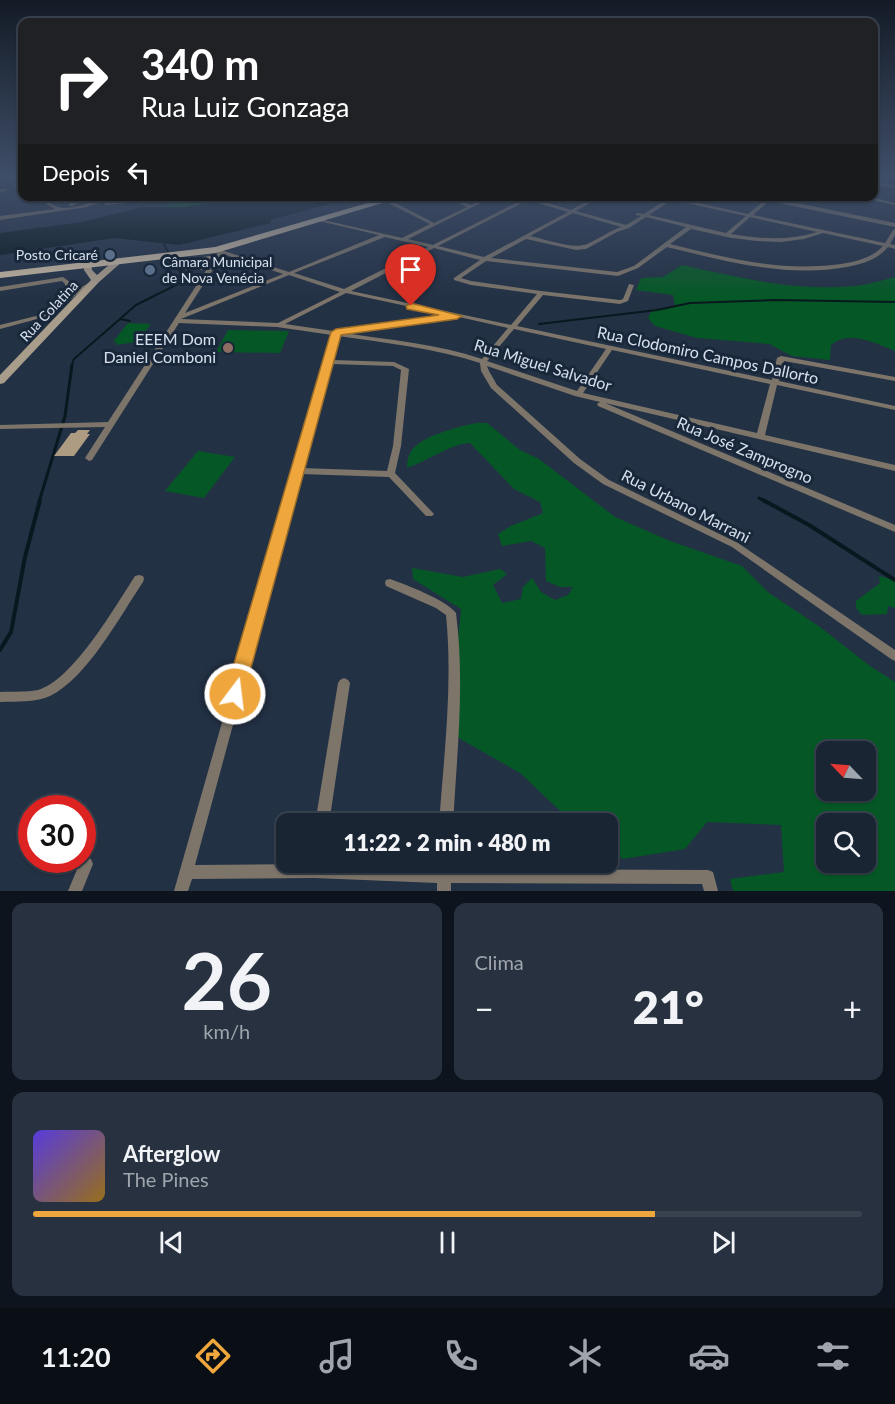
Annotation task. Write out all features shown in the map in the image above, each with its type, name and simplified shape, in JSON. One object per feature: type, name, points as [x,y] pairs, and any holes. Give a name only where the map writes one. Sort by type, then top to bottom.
[{"type":"main road","points":[[0,276],[88,272],[131,261],[218,251],[330,218]]},
{"type":"main road","name":"Rua Colatina","points":[[0,381],[88,272],[116,265]]},
{"type":"street","points":[[420,218],[435,225]]},
{"type":"street","points":[[404,240],[450,218]]},
{"type":"street","points":[[277,325],[490,218]]},
{"type":"street","points":[[562,218],[485,259],[460,274],[456,280],[541,294],[620,302],[626,300],[631,285]]},
{"type":"street","points":[[588,218],[617,228],[627,227],[642,218]]},
{"type":"street","points":[[526,237],[576,248],[590,246],[633,218]]},
{"type":"street","points":[[657,218],[728,234],[780,242],[798,241],[824,231]]},
{"type":"street","points":[[728,234],[747,218]]},
{"type":"street","points":[[757,218],[895,247]]},
{"type":"street","points":[[865,218],[895,224]]},
{"type":"street","points":[[321,220],[485,259],[618,274],[636,267],[691,226]]},
{"type":"street","points":[[668,245],[747,264],[804,269],[859,262],[878,254],[887,245],[895,231]]},
{"type":"street","points":[[178,319],[385,235]]},
{"type":"street","points":[[89,458],[178,319],[218,251]]},
{"type":"street","name":"Rua Clodomiro Campos Dallorto","points":[[218,251],[343,291],[895,408]]},
{"type":"street","points":[[0,327],[50,314],[83,287],[88,272]]},
{"type":"street","points":[[0,289],[63,279],[68,283],[71,297]]},
{"type":"street","points":[[483,362],[541,294]]},
{"type":"street","points":[[181,891],[336,332],[457,316]]},
{"type":"street","name":"Rua Miguel Salvador","points":[[178,319],[277,325],[432,348],[483,362],[581,395],[895,468]]},
{"type":"street","points":[[581,395],[610,348]]},
{"type":"street","points":[[760,437],[779,361],[785,358],[895,379]]},
{"type":"street","points":[[327,362],[394,364],[405,369],[397,446],[391,474]]},
{"type":"street","name":"Rua Urbano Marrani","points":[[483,362],[487,376],[511,403],[598,477],[632,497],[735,545],[895,656]]},
{"type":"street","name":"Rua José Zamprogno","points":[[581,395],[644,424],[895,529]]},
{"type":"street","points":[[0,427],[110,424]]},
{"type":"street","points":[[296,471],[391,474],[429,514]]},
{"type":"street","points":[[0,697],[37,695],[48,692],[64,681],[78,667],[140,579]]},
{"type":"street","points":[[390,583],[440,605],[451,613],[454,645],[453,708],[447,813]]},
{"type":"street","points":[[324,813],[344,684]]},
{"type":"street","points":[[186,872],[276,869]]},
{"type":"street","points":[[75,891],[82,873]]},
{"type":"street","points":[[393,873],[444,877],[708,877],[711,891]]},
{"type":"green space","points":[[682,265],[767,282],[811,287],[870,284],[895,277],[895,351],[862,339],[846,338],[831,345],[830,360],[792,356],[769,344],[697,338],[655,326],[648,318],[652,310],[675,306],[673,295],[636,290],[641,278],[663,277]]},
{"type":"green space","points":[[128,323],[151,324],[137,342],[115,345],[117,342],[113,342]]},
{"type":"green space","points":[[228,330],[289,331],[280,353],[216,352]]},
{"type":"green space","points":[[476,423],[487,423],[520,450],[539,459],[615,517],[670,541],[742,566],[769,593],[895,682],[895,891],[733,891],[730,879],[784,872],[781,825],[707,822],[685,849],[623,859],[618,856],[618,813],[562,813],[520,773],[455,736],[457,650],[461,609],[413,579],[412,568],[463,577],[500,569],[507,574],[493,585],[502,603],[521,599],[523,587],[532,578],[541,592],[555,600],[568,595],[573,587],[560,587],[546,581],[545,548],[531,541],[502,546],[498,534],[543,513],[540,502],[514,489],[470,443],[448,449],[407,468],[410,453],[415,447],[440,433]]},
{"type":"green space","points":[[198,451],[235,457],[204,498],[165,491]]},
{"type":"green space","points":[[879,576],[895,580],[895,608],[888,606],[887,614],[862,615],[856,608],[856,601],[880,583]]},
{"type":"shaded area","points":[[100,218],[279,218],[270,220],[271,223],[179,245],[114,238],[0,255],[0,233]]},
{"type":"building","points":[[212,256],[204,270],[184,270],[176,260]]},
{"type":"building","points":[[78,430],[90,430],[87,434],[90,434],[74,456],[54,456],[71,433]]},
{"type":"waterway","points":[[167,241],[164,245],[173,260]]},
{"type":"waterway","points":[[71,367],[74,359],[136,305],[180,283],[181,273],[172,259]]},
{"type":"waterway","points":[[539,324],[657,310],[690,303],[775,300],[895,302]]},
{"type":"waterway","points":[[120,319],[130,321]]},
{"type":"waterway","points":[[39,502],[65,416],[72,365]]},
{"type":"waterway","points":[[759,498],[766,502]]},
{"type":"waterway","points":[[0,650],[11,632],[25,557],[40,500]]},
{"type":"waterway","points":[[763,500],[809,525],[895,580]]},
{"type":"place","name":"Posto Cricaré","points":[[110,255]]},
{"type":"place","name":"Câmara Municipal de Nova Venécia","points":[[150,270]]},
{"type":"place","name":"EEEM Dom Daniel Comboni","points":[[228,348]]},
{"type":"route","points":[[235,694],[336,332],[457,316],[411,306]]}]
